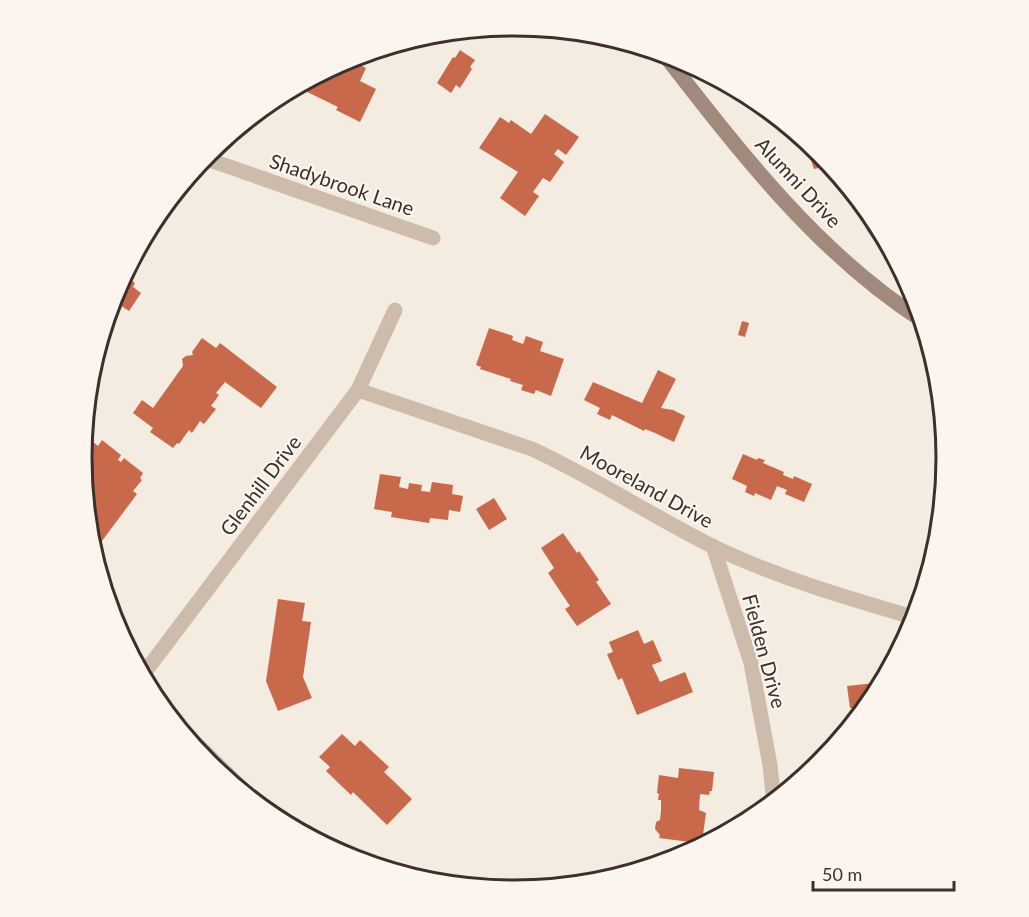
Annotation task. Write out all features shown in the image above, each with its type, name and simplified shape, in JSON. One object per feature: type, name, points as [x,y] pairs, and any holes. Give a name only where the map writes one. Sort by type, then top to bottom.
[{"type":"main road","name":"Alumni Drive","points":[[674,67],[774,190],[845,260],[911,312]]},
{"type":"street","name":"Shadybrook Lane","points":[[214,162],[433,238]]},
{"type":"street","name":"Glenhill Drive","points":[[148,668],[358,390],[395,310]]},
{"type":"street","name":"Mooreland Drive","points":[[358,390],[532,449],[713,546],[788,578],[907,615]]},
{"type":"street","name":"Fielden Drive","points":[[713,546],[751,663],[773,793]]},
{"type":"building","points":[[460,50],[475,60],[460,88],[456,85],[451,93],[437,83]]},
{"type":"building","points":[[360,65],[366,68],[360,81],[376,89],[360,122],[336,110],[338,107],[306,91],[353,68]]},
{"type":"building","points":[[545,114],[579,137],[566,155],[558,149],[554,154],[564,162],[550,182],[543,178],[533,192],[539,196],[525,216],[500,198],[518,172],[479,148],[500,117],[509,123],[511,120],[531,134]]},
{"type":"building","points":[[810,157],[820,168],[814,169]]},
{"type":"building","points":[[134,275],[133,287],[141,293],[129,311],[121,305]]},
{"type":"building","points":[[742,321],[749,323],[745,337],[738,335]]},
{"type":"building","points":[[489,328],[513,336],[512,340],[523,344],[526,336],[543,342],[540,351],[564,359],[551,396],[536,390],[534,394],[521,390],[523,385],[480,369],[481,367],[476,365]]},
{"type":"building","points":[[202,338],[216,348],[220,343],[277,387],[261,408],[225,382],[216,393],[219,395],[211,406],[216,409],[204,424],[200,421],[192,433],[189,430],[179,444],[177,443],[173,448],[150,432],[153,428],[133,413],[142,400],[153,408],[183,366],[182,359],[193,355],[192,352]]},
{"type":"building","points":[[658,370],[676,379],[661,408],[673,410],[685,416],[674,442],[645,429],[644,431],[612,415],[610,420],[597,414],[600,408],[584,400],[593,382],[642,403]]},
{"type":"building","points":[[102,440],[121,455],[118,460],[121,462],[124,458],[143,473],[140,478],[142,480],[133,491],[137,494],[102,541],[100,539],[93,486],[93,442],[98,446]]},
{"type":"building","points":[[743,454],[757,460],[758,458],[765,460],[763,463],[784,472],[783,475],[793,479],[794,476],[812,484],[804,502],[785,494],[787,490],[777,486],[771,500],[755,493],[754,496],[745,492],[747,486],[732,479]]},
{"type":"building","points":[[380,474],[401,477],[399,487],[408,489],[409,483],[422,485],[421,491],[430,492],[432,482],[453,485],[452,494],[463,496],[460,512],[449,510],[448,520],[430,518],[429,523],[391,517],[392,512],[374,509]]},
{"type":"building","points":[[494,498],[507,519],[489,530],[476,509]]},
{"type":"building","points":[[563,533],[599,580],[596,582],[611,604],[577,626],[565,609],[570,606],[548,573],[554,568],[541,548]]},
{"type":"building","points":[[278,599],[305,603],[302,621],[311,622],[303,677],[312,698],[278,711],[266,681]]},
{"type":"building","points":[[638,630],[644,644],[653,640],[662,661],[652,665],[660,682],[685,672],[693,692],[637,715],[622,678],[618,680],[607,654],[613,652],[609,642]]},
{"type":"building","points":[[872,683],[856,708],[850,708],[847,686]]},
{"type":"building","points":[[342,734],[355,746],[360,740],[389,767],[384,772],[412,799],[387,825],[353,792],[351,795],[326,771],[330,767],[319,757]]},
{"type":"building","points":[[679,768],[714,772],[712,791],[709,795],[700,794],[699,810],[706,813],[703,835],[699,835],[699,838],[691,842],[659,838],[660,835],[655,829],[656,822],[660,820],[661,811],[661,800],[658,800],[659,794],[657,793],[659,775],[678,778]]}]
